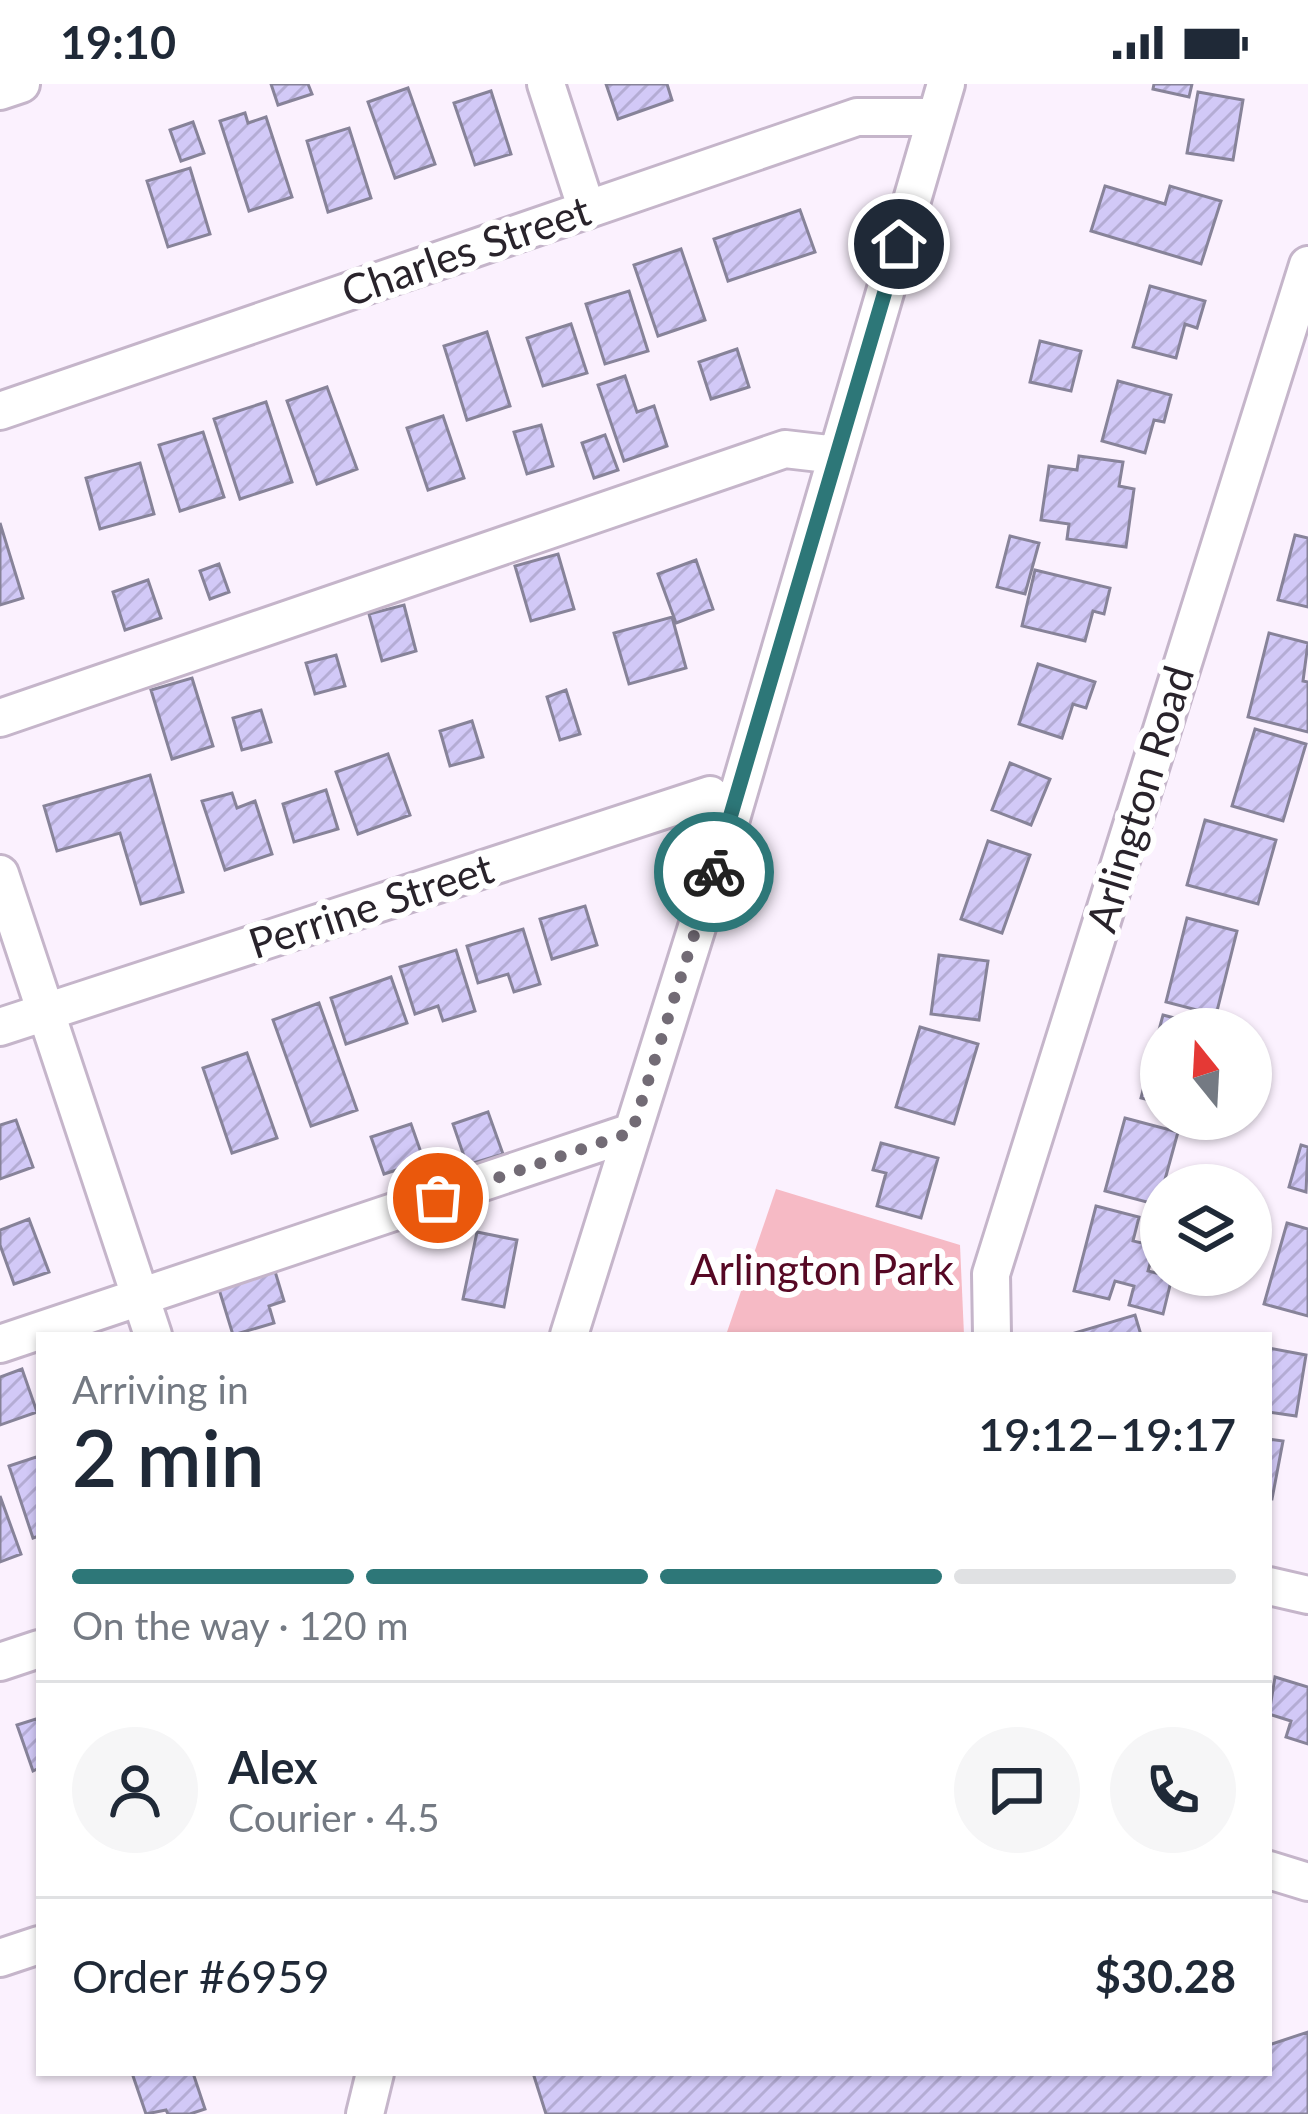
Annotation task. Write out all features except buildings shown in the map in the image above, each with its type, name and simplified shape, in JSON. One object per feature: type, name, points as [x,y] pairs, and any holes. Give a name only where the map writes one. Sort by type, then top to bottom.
[{"type":"street","points":[[0,91],[21,84]]},
{"type":"street","points":[[546,84],[587,210]]},
{"type":"street","points":[[570,1332],[730,822],[941,101]]},
{"type":"street","name":"Charles Street","points":[[0,411],[857,117],[941,101]]},
{"type":"street","name":"Arlington Road","points":[[992,1332],[991,1274],[1308,265]]},
{"type":"street","points":[[0,718],[785,448],[837,455]]},
{"type":"street","name":"Perrine Street","points":[[0,1027],[710,795],[730,822]]},
{"type":"street","points":[[0,874],[152,1332]]},
{"type":"street","points":[[37,1332],[632,1132]]},
{"type":"street","points":[[0,1344],[36,1332]]},
{"type":"street","points":[[1272,1587],[1308,1595]]},
{"type":"street","points":[[0,1661],[36,1650]]},
{"type":"street","points":[[1272,1871],[1308,1882]]},
{"type":"street","points":[[0,1958],[36,1946]]},
{"type":"street","points":[[365,2114],[374,2076]]},
{"type":"green space","name":"Arlington Park","points":[[776,1189],[960,1245],[964,1332],[727,1332]]},
{"type":"way so far","points":[[438,1198],[632,1132],[714,872]]},
{"type":"route","points":[[714,872],[899,244]]}]
